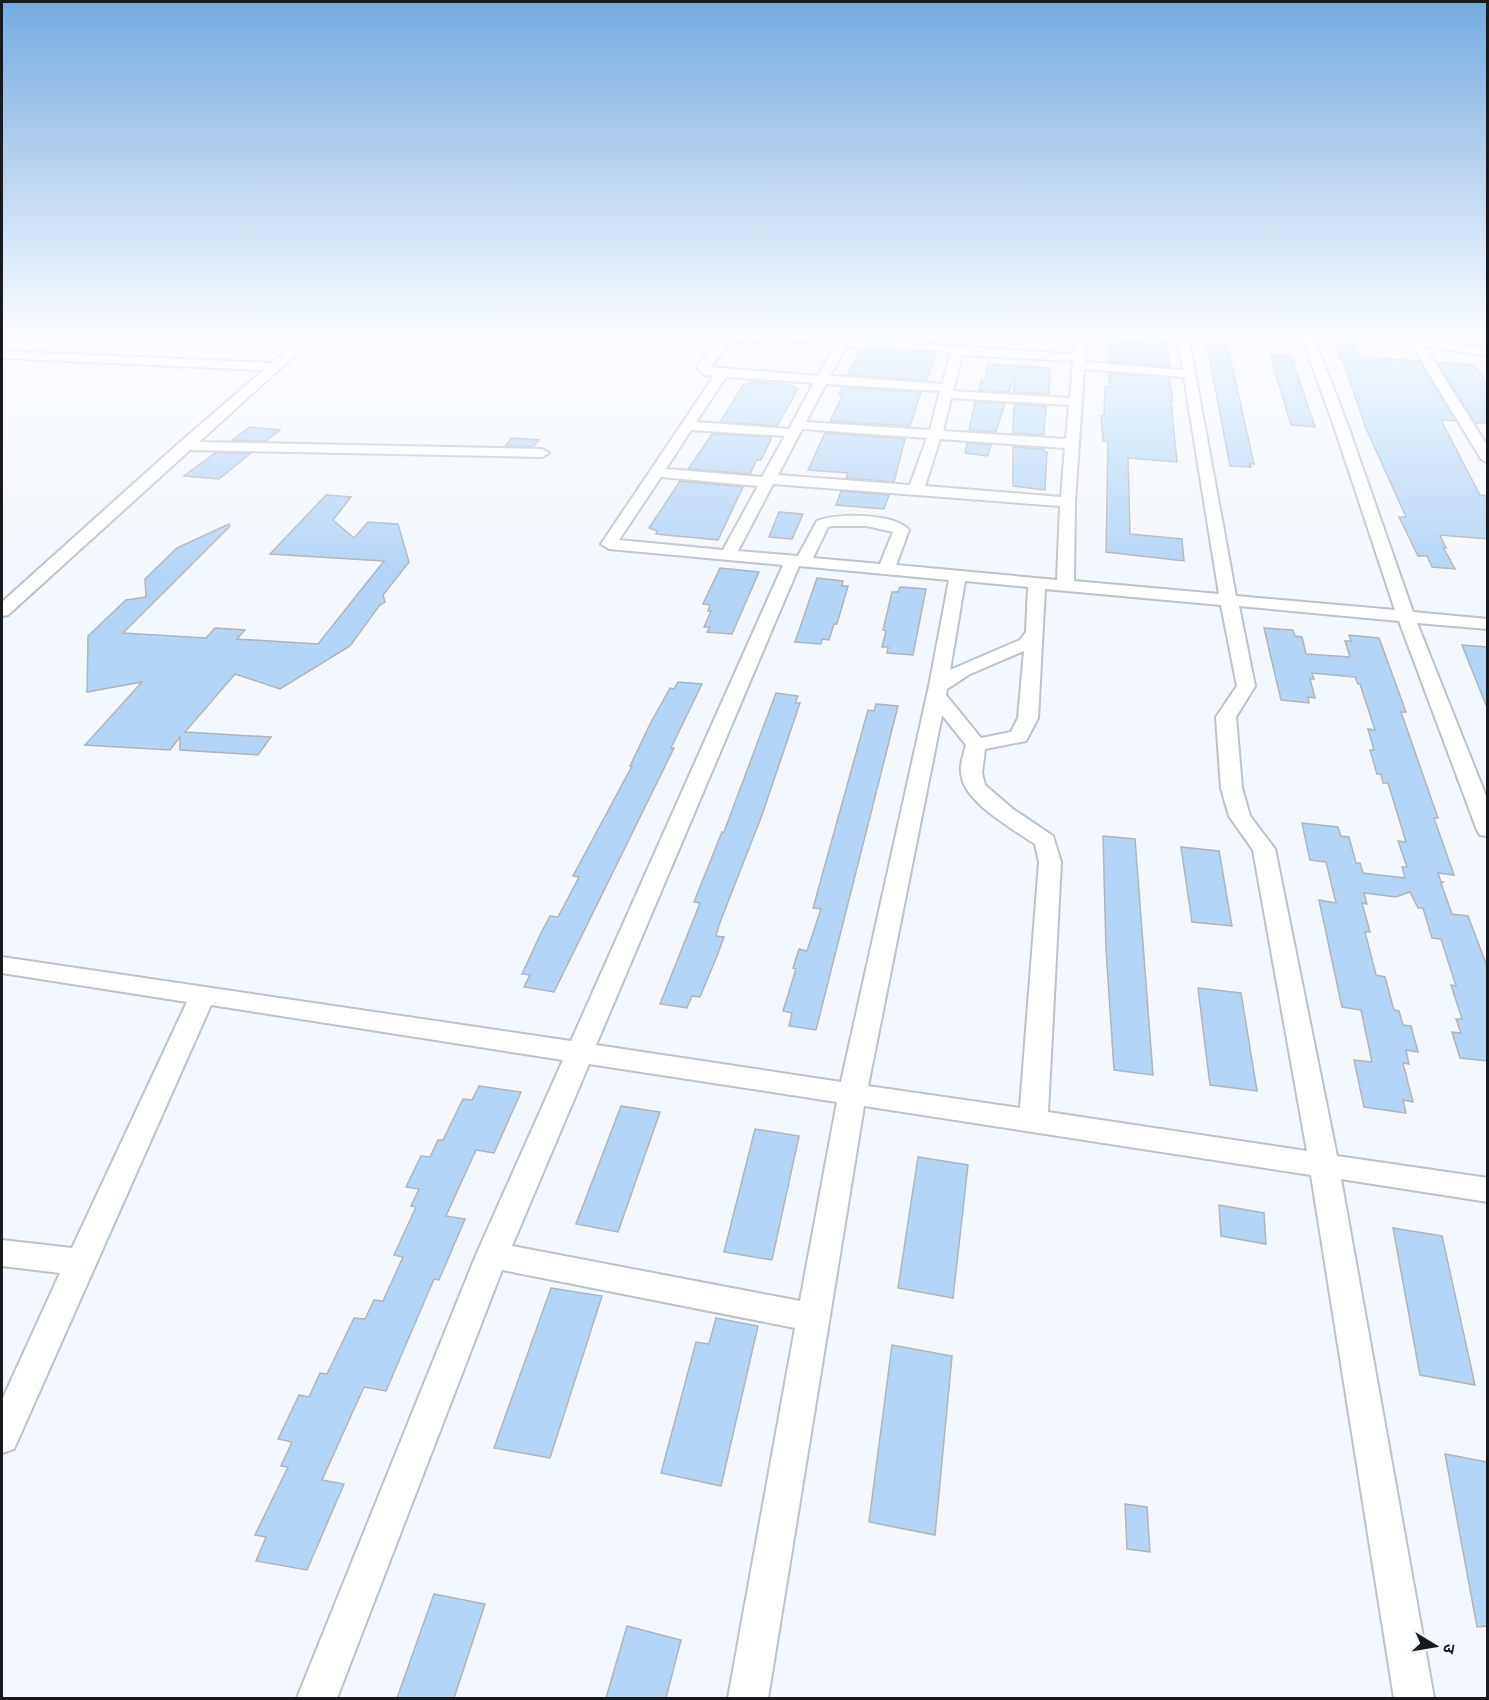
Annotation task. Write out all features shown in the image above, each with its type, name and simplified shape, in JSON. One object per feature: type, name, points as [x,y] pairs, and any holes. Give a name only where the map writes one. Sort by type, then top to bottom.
[{"type":"street","points":[[2,611],[221,414]]},
{"type":"street","points":[[696,414],[609,544],[1488,624]]},
{"type":"street","points":[[728,555],[804,414]]},
{"type":"street","points":[[916,490],[941,414]]},
{"type":"street","points":[[1065,586],[1068,502],[1075,414]]},
{"type":"street","points":[[1197,414],[1219,550],[1246,686],[1243,695],[1226,717],[1230,731],[1233,793],[1242,820],[1264,849],[1324,1165],[1414,1698]]},
{"type":"street","points":[[1337,414],[1406,617],[1488,830]]},
{"type":"street","points":[[1461,414],[1488,459]]},
{"type":"street","points":[[689,426],[935,435],[1072,444]]},
{"type":"street","points":[[184,446],[542,453]]},
{"type":"street","points":[[657,472],[1068,502]]},
{"type":"street","points":[[317,1698],[492,1256],[579,1053],[798,561],[822,524],[829,521],[883,524],[897,526],[901,530],[886,569]]},
{"type":"street","points":[[748,1698],[852,1094],[937,691],[958,576]]},
{"type":"street","points":[[976,745],[1019,737],[1028,718],[1037,583]]},
{"type":"street","points":[[937,691],[963,670],[1026,644],[1035,633]]},
{"type":"street","points":[[937,691],[976,745],[971,765],[974,783],[1006,815],[1045,841],[1050,862],[1033,1121]]},
{"type":"street","points":[[2,965],[1488,1190]]},
{"type":"street","points":[[2,1437],[202,996]]},
{"type":"street","points":[[2,1253],[81,1262]]},
{"type":"street","points":[[492,1256],[814,1318]]},
{"type":"building","points":[[725,414],[784,414],[777,426],[720,422]]},
{"type":"building","points":[[833,414],[914,414],[910,426],[830,421]]},
{"type":"building","points":[[972,414],[1001,414],[996,432],[969,430]]},
{"type":"building","points":[[1014,414],[1045,414],[1044,435],[1013,433]]},
{"type":"building","points":[[1172,414],[1177,462],[1128,458],[1130,534],[1182,539],[1184,561],[1106,552],[1108,442],[1103,441],[1101,416]]},
{"type":"building","points":[[1220,414],[1243,414],[1254,464],[1250,463],[1251,467],[1230,466]]},
{"type":"building","points":[[1288,414],[1311,414],[1315,427],[1291,425]]},
{"type":"building","points":[[1361,414],[1452,414],[1456,421],[1441,420],[1480,495],[1488,496],[1488,539],[1440,535],[1446,548],[1443,547],[1455,569],[1432,567],[1427,556],[1418,556],[1399,517],[1406,517]]},
{"type":"building","points":[[1470,414],[1488,414],[1488,423],[1475,423]]},
{"type":"building","points":[[250,427],[280,430],[266,441],[232,440]]},
{"type":"building","points":[[825,433],[905,439],[894,482],[846,478],[848,473],[808,470]]},
{"type":"building","points":[[712,434],[772,437],[761,460],[757,460],[750,474],[688,469]]},
{"type":"building","points":[[512,438],[539,440],[533,447],[505,446]]},
{"type":"building","points":[[967,443],[991,445],[988,456],[965,453]]},
{"type":"building","points":[[1013,447],[1044,449],[1043,451],[1047,452],[1045,490],[1013,486]]},
{"type":"building","points":[[215,453],[251,453],[219,479],[184,476]]},
{"type":"building","points":[[680,481],[743,487],[718,540],[656,534],[657,531],[649,528]]},
{"type":"building","points":[[841,491],[889,495],[884,509],[836,505]]},
{"type":"building","points":[[326,495],[351,497],[333,520],[354,538],[368,522],[398,524],[409,562],[383,595],[385,602],[379,606],[350,646],[280,689],[235,674],[185,732],[271,737],[258,755],[180,750],[180,737],[170,750],[85,745],[142,682],[87,692],[88,636],[126,600],[146,597],[145,579],[177,548],[229,524],[230,526],[123,633],[206,638],[215,628],[245,630],[237,639],[318,644],[384,561],[270,554]]},
{"type":"building","points":[[779,512],[803,514],[792,539],[769,537]]},
{"type":"building","points":[[720,568],[759,572],[732,634],[707,632],[710,627],[704,627],[711,611],[708,611],[710,605],[703,604]]},
{"type":"building","points":[[817,578],[843,581],[842,586],[848,586],[837,624],[834,624],[829,640],[822,639],[821,644],[795,642]]},
{"type":"building","points":[[900,587],[926,589],[913,655],[887,653],[888,647],[882,647],[886,631],[883,630],[892,592],[898,592]]},
{"type":"building","points":[[1264,628],[1293,630],[1295,636],[1302,637],[1306,654],[1350,657],[1345,641],[1351,641],[1349,635],[1379,638],[1406,712],[1401,712],[1438,818],[1434,818],[1454,875],[1438,873],[1441,882],[1444,882],[1441,883],[1452,914],[1468,916],[1488,969],[1488,1061],[1460,1058],[1452,1032],[1461,1033],[1456,1019],[1462,1019],[1451,985],[1456,986],[1441,939],[1432,938],[1423,908],[1418,908],[1410,892],[1396,897],[1364,893],[1367,904],[1362,903],[1370,932],[1365,932],[1376,975],[1385,977],[1394,1010],[1399,1011],[1403,1025],[1411,1026],[1418,1052],[1406,1050],[1409,1064],[1403,1063],[1413,1102],[1403,1100],[1406,1113],[1364,1107],[1354,1060],[1372,1062],[1361,1010],[1342,1007],[1319,900],[1336,903],[1326,862],[1310,860],[1302,823],[1338,827],[1341,836],[1349,837],[1356,863],[1360,863],[1363,873],[1405,878],[1402,867],[1407,867],[1398,841],[1406,842],[1388,783],[1383,783],[1381,774],[1377,774],[1370,750],[1374,750],[1368,729],[1375,730],[1360,684],[1355,677],[1312,673],[1314,679],[1310,679],[1315,698],[1308,697],[1309,703],[1281,700]]},
{"type":"building","points":[[1462,645],[1488,647],[1488,705],[1486,705]]},
{"type":"building","points":[[678,682],[702,684],[671,748],[674,748],[554,992],[524,987],[530,975],[522,974],[541,933],[550,916],[558,917],[579,877],[573,876],[632,766],[630,766],[650,724],[670,688],[674,689]]},
{"type":"building","points":[[776,693],[798,696],[795,703],[800,703],[762,815],[719,925],[716,936],[724,937],[717,956],[700,997],[692,996],[687,1008],[660,1004],[700,903],[694,902],[722,832],[724,832]]},
{"type":"building","points":[[876,704],[898,706],[816,1030],[789,1026],[792,1013],[783,1011],[796,969],[793,968],[799,949],[807,951],[821,909],[813,908],[868,710],[874,711]]},
{"type":"building","points":[[1103,836],[1135,839],[1153,1075],[1114,1070],[1106,949]]},
{"type":"building","points":[[1181,847],[1219,851],[1232,926],[1192,922]]},
{"type":"building","points":[[1198,988],[1241,993],[1257,1091],[1210,1085]]},
{"type":"building","points":[[479,1086],[521,1092],[494,1153],[476,1150],[446,1216],[465,1219],[439,1280],[434,1279],[386,1391],[364,1387],[322,1480],[344,1484],[307,1570],[256,1561],[266,1537],[255,1535],[288,1467],[281,1466],[292,1442],[278,1439],[299,1395],[309,1397],[320,1373],[327,1374],[354,1318],[365,1319],[374,1300],[383,1301],[403,1257],[394,1255],[416,1207],[411,1206],[419,1189],[406,1187],[421,1156],[430,1157],[438,1140],[443,1140],[463,1099],[472,1100]]},
{"type":"building","points":[[621,1106],[660,1112],[618,1232],[576,1224]]},
{"type":"building","points":[[755,1129],[799,1136],[772,1260],[724,1252]]},
{"type":"building","points":[[918,1157],[968,1165],[953,1298],[898,1288]]},
{"type":"building","points":[[1219,1205],[1264,1213],[1266,1244],[1221,1236]]},
{"type":"building","points":[[1393,1228],[1442,1236],[1475,1385],[1420,1375]]},
{"type":"building","points":[[551,1288],[602,1296],[550,1458],[494,1448]]},
{"type":"building","points":[[716,1318],[758,1326],[721,1486],[661,1473],[696,1342],[709,1344]]},
{"type":"building","points":[[892,1345],[952,1356],[935,1535],[869,1522]]},
{"type":"building","points":[[1445,1454],[1488,1462],[1488,1626],[1477,1627]]},
{"type":"building","points":[[1125,1504],[1147,1507],[1150,1552],[1127,1549]]},
{"type":"building","points":[[434,1594],[485,1604],[454,1698],[397,1698]]},
{"type":"building","points":[[627,1626],[681,1640],[666,1698],[606,1698]]}]
